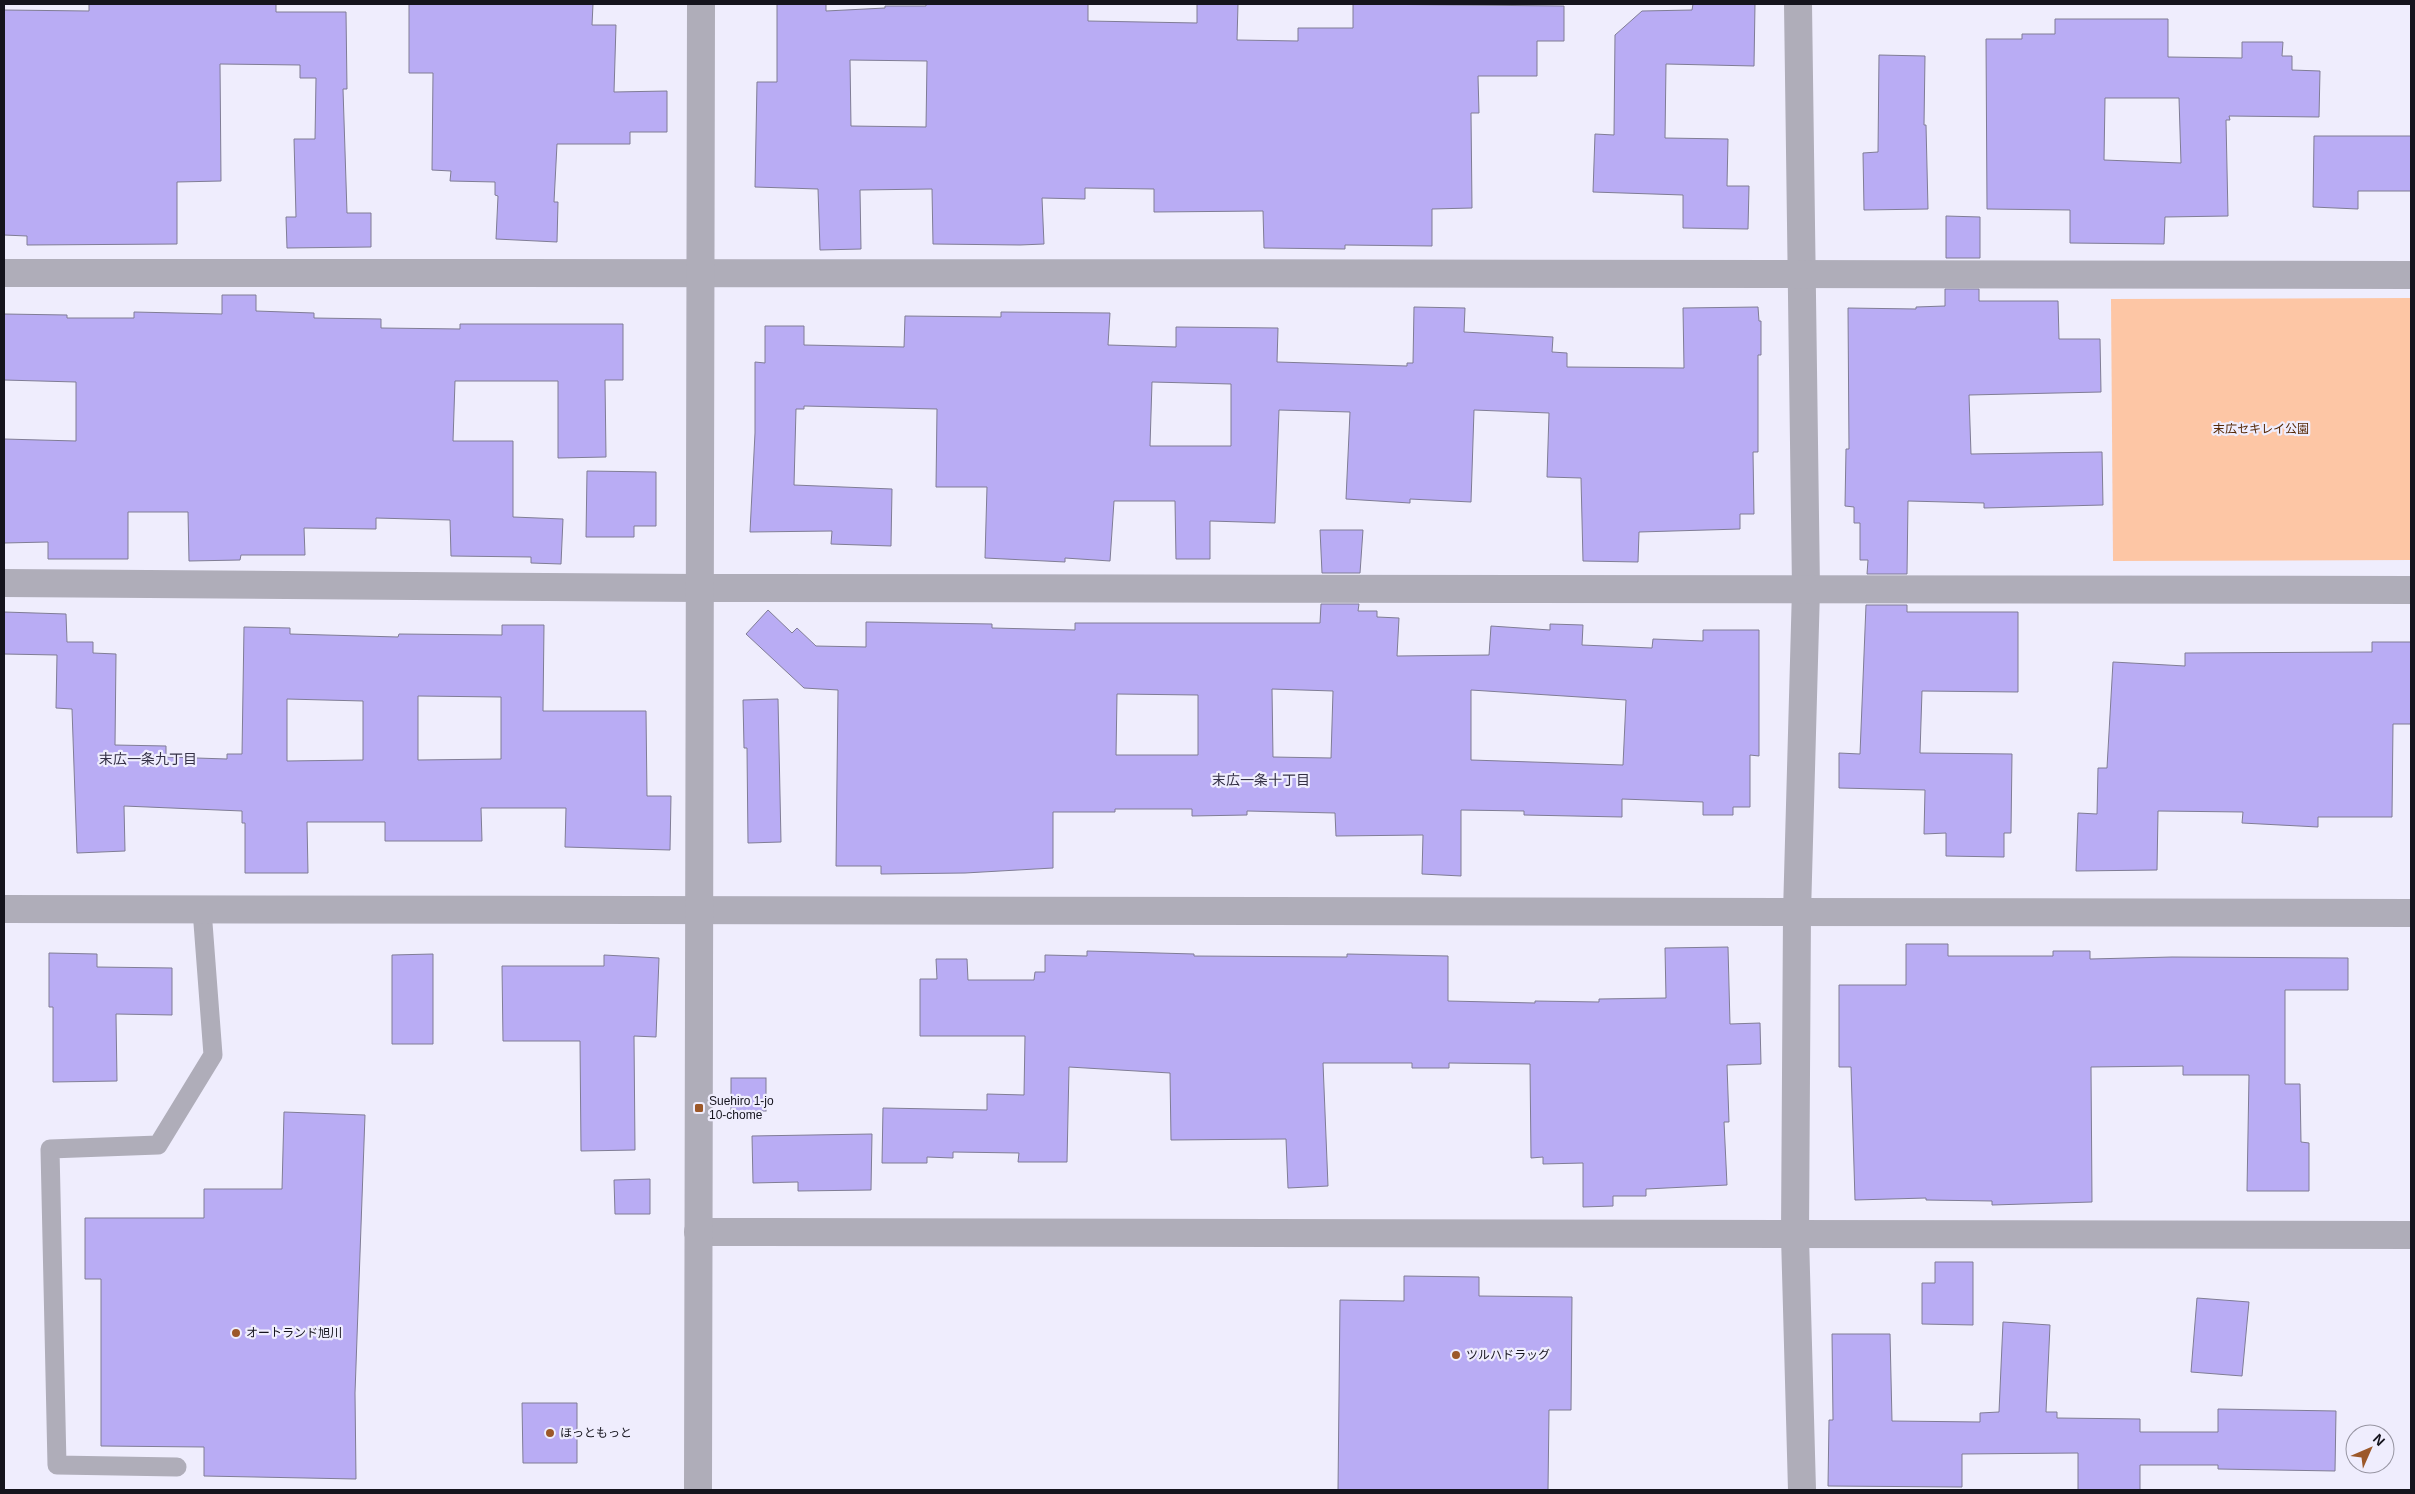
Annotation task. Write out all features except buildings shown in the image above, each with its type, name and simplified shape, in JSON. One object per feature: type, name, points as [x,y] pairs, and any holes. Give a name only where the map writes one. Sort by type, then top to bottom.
[{"type":"street","points":[[698,1490],[699,588],[702,275],[701,4]]},
{"type":"street","points":[[1798,4],[1800,272],[1806,589],[1797,913],[1795,1236],[1802,1490]]},
{"type":"street","points":[[4,273],[702,275],[1800,272],[2411,274]]},
{"type":"street","points":[[4,583],[699,588],[2411,590]]},
{"type":"street","points":[[4,909],[699,912],[2411,913]]},
{"type":"street","points":[[698,1232],[1795,1236],[2411,1235]]},
{"type":"lane","points":[[177,1467],[57,1466],[50,1149],[158,1145],[213,1055],[202,910]]},
{"type":"green space","name":"末広セキレイ公園","points":[[2411,298],[2411,560],[2113,561],[2111,299]]},
{"type":"place","name":"Suehiro 1-jo 10-chome","points":[[699,1108]]},
{"type":"place","name":"オートランド旭川","points":[[236,1333]]},
{"type":"place","name":"ツルハドラッグ","points":[[1456,1355]]},
{"type":"place","name":"ほっともっと","points":[[550,1433]]},
{"type":"district","name":"末広一条九丁目","points":[[148,759]]},
{"type":"district","name":"末広一条十丁目","points":[[1261,780]]}]
